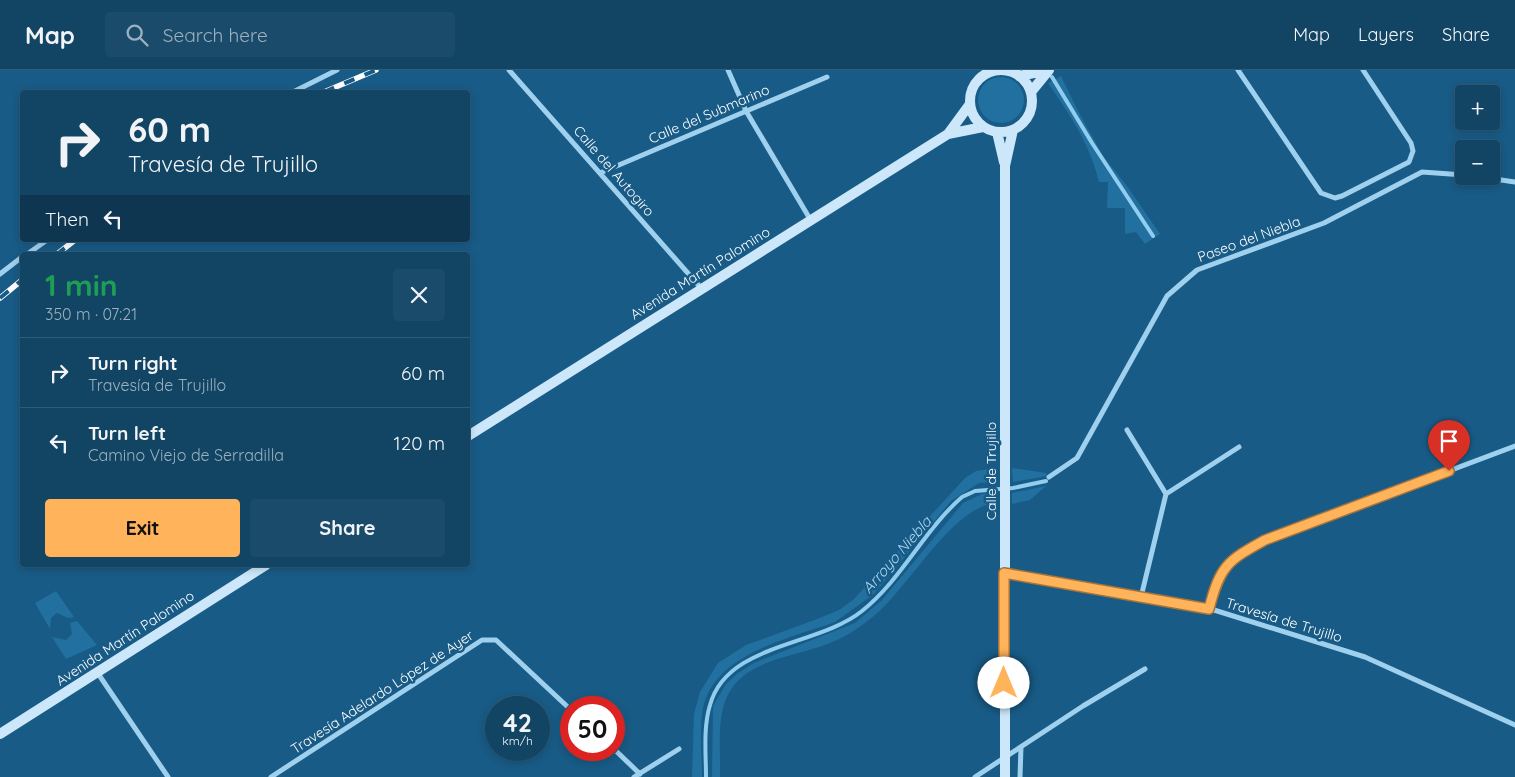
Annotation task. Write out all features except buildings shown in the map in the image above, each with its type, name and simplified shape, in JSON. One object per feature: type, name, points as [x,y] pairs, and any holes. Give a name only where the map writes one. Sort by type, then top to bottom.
[{"type":"main road","points":[[1006,70],[1019,76],[1030,92],[1031,108],[1028,117],[1013,130],[996,132],[983,127],[972,113],[970,104],[974,86],[988,72],[1006,70]]},
{"type":"main road","points":[[1019,76],[1049,70]]},
{"type":"main road","points":[[1030,92],[1049,70]]},
{"type":"main road","name":"Avenida Martín Palomino","points":[[948,134],[970,104]]},
{"type":"main road","name":"Avenida Martín Palomino","points":[[470,435],[810,219],[948,134],[983,127]]},
{"type":"main road","points":[[1005,166],[1013,130]]},
{"type":"main road","points":[[996,132],[1005,166]]},
{"type":"main road","name":"Calle de Trujillo","points":[[1005,166],[1005,777]]},
{"type":"main road","name":"Avenida Martín Palomino","points":[[0,734],[263,567]]},
{"type":"street","points":[[297,90],[337,70]]},
{"type":"street","name":"Calle del Autogiro","points":[[509,70],[701,288]]},
{"type":"street","points":[[728,70],[746,111],[810,219]]},
{"type":"street","points":[[1238,70],[1321,193],[1335,198],[1409,162],[1412,157],[1411,143],[1363,70]]},
{"type":"street","name":"Calle del Submarino","points":[[600,173],[827,77]]},
{"type":"street","name":"Paseo del Niebla","points":[[1049,478],[1077,458],[1168,296],[1197,270],[1324,223],[1422,172],[1455,174]]},
{"type":"street","points":[[1500,180],[1515,182]]},
{"type":"street","points":[[30,252],[44,242]]},
{"type":"street","points":[[0,274],[20,259]]},
{"type":"street","points":[[1127,430],[1166,494]]},
{"type":"street","points":[[1209,609],[1216,582],[1225,567],[1238,555],[1265,540],[1515,446]]},
{"type":"street","points":[[1141,597],[1166,494],[1239,448]]},
{"type":"street","name":"Travesía de Trujillo","points":[[1004,573],[1209,609],[1365,657],[1515,725]]},
{"type":"street","name":"Travesía Adelardo López de Ayer","points":[[271,777],[482,640],[496,640],[560,700]]},
{"type":"street","points":[[976,776],[1146,669]]},
{"type":"street","points":[[97,672],[168,777]]},
{"type":"street","points":[[1020,747],[1020,777]]},
{"type":"street","points":[[634,777],[679,749]]},
{"type":"street","points":[[625,760],[640,774]]},
{"type":"shaded area","points":[[1061,76],[1103,156],[1127,186],[1160,234],[1145,244],[1136,232],[1125,234],[1125,208],[1107,208],[1108,182],[1099,182],[1085,142],[1048,83]]},
{"type":"shaded area","points":[[996,77],[1006,77],[1020,87],[1024,100],[1020,113],[1014,119],[1006,123],[996,123],[982,113],[978,105],[978,95],[988,81]]},
{"type":"shaded area","points":[[995,468],[994,482],[979,483],[951,501],[874,594],[835,622],[776,642],[756,651],[738,661],[722,674],[710,689],[703,708],[701,733],[702,777],[692,777],[694,714],[700,692],[718,663],[746,645],[839,610],[854,599],[965,478],[976,471]]},
{"type":"shaded area","points":[[1012,468],[1046,473],[1047,476],[1013,482]]},
{"type":"shaded area","points":[[1046,486],[1030,500],[1012,504],[1012,493]]},
{"type":"shaded area","points":[[994,493],[994,503],[978,509],[962,519],[946,534],[888,602],[865,623],[836,641],[764,664],[741,678],[732,688],[723,708],[720,731],[720,777],[712,777],[713,706],[726,684],[738,673],[754,663],[855,623],[882,600],[963,503],[982,494]]},
{"type":"shaded area","points":[[56,591],[74,617],[68,618],[57,613],[51,618],[50,629],[35,603]]},
{"type":"shaded area","points":[[77,621],[97,645],[66,659],[52,637],[66,640],[72,634],[70,623]]},
{"type":"waterway","points":[[1052,77],[1092,143],[1153,236]]},
{"type":"waterway","name":"Arroyo Niebla","points":[[706,777],[705,750],[710,705],[720,685],[735,669],[776,648],[843,623],[862,611],[889,584],[936,524],[962,497],[975,491],[1013,488],[1046,481]]},
{"type":"railway","points":[[329,90],[376,70]]},
{"type":"railway","points":[[60,252],[72,242]]},
{"type":"railway","points":[[0,298],[20,282]]},
{"type":"route","points":[[1004,683],[1004,573],[1209,609],[1216,582],[1225,567],[1238,555],[1265,540],[1449,471]]}]
